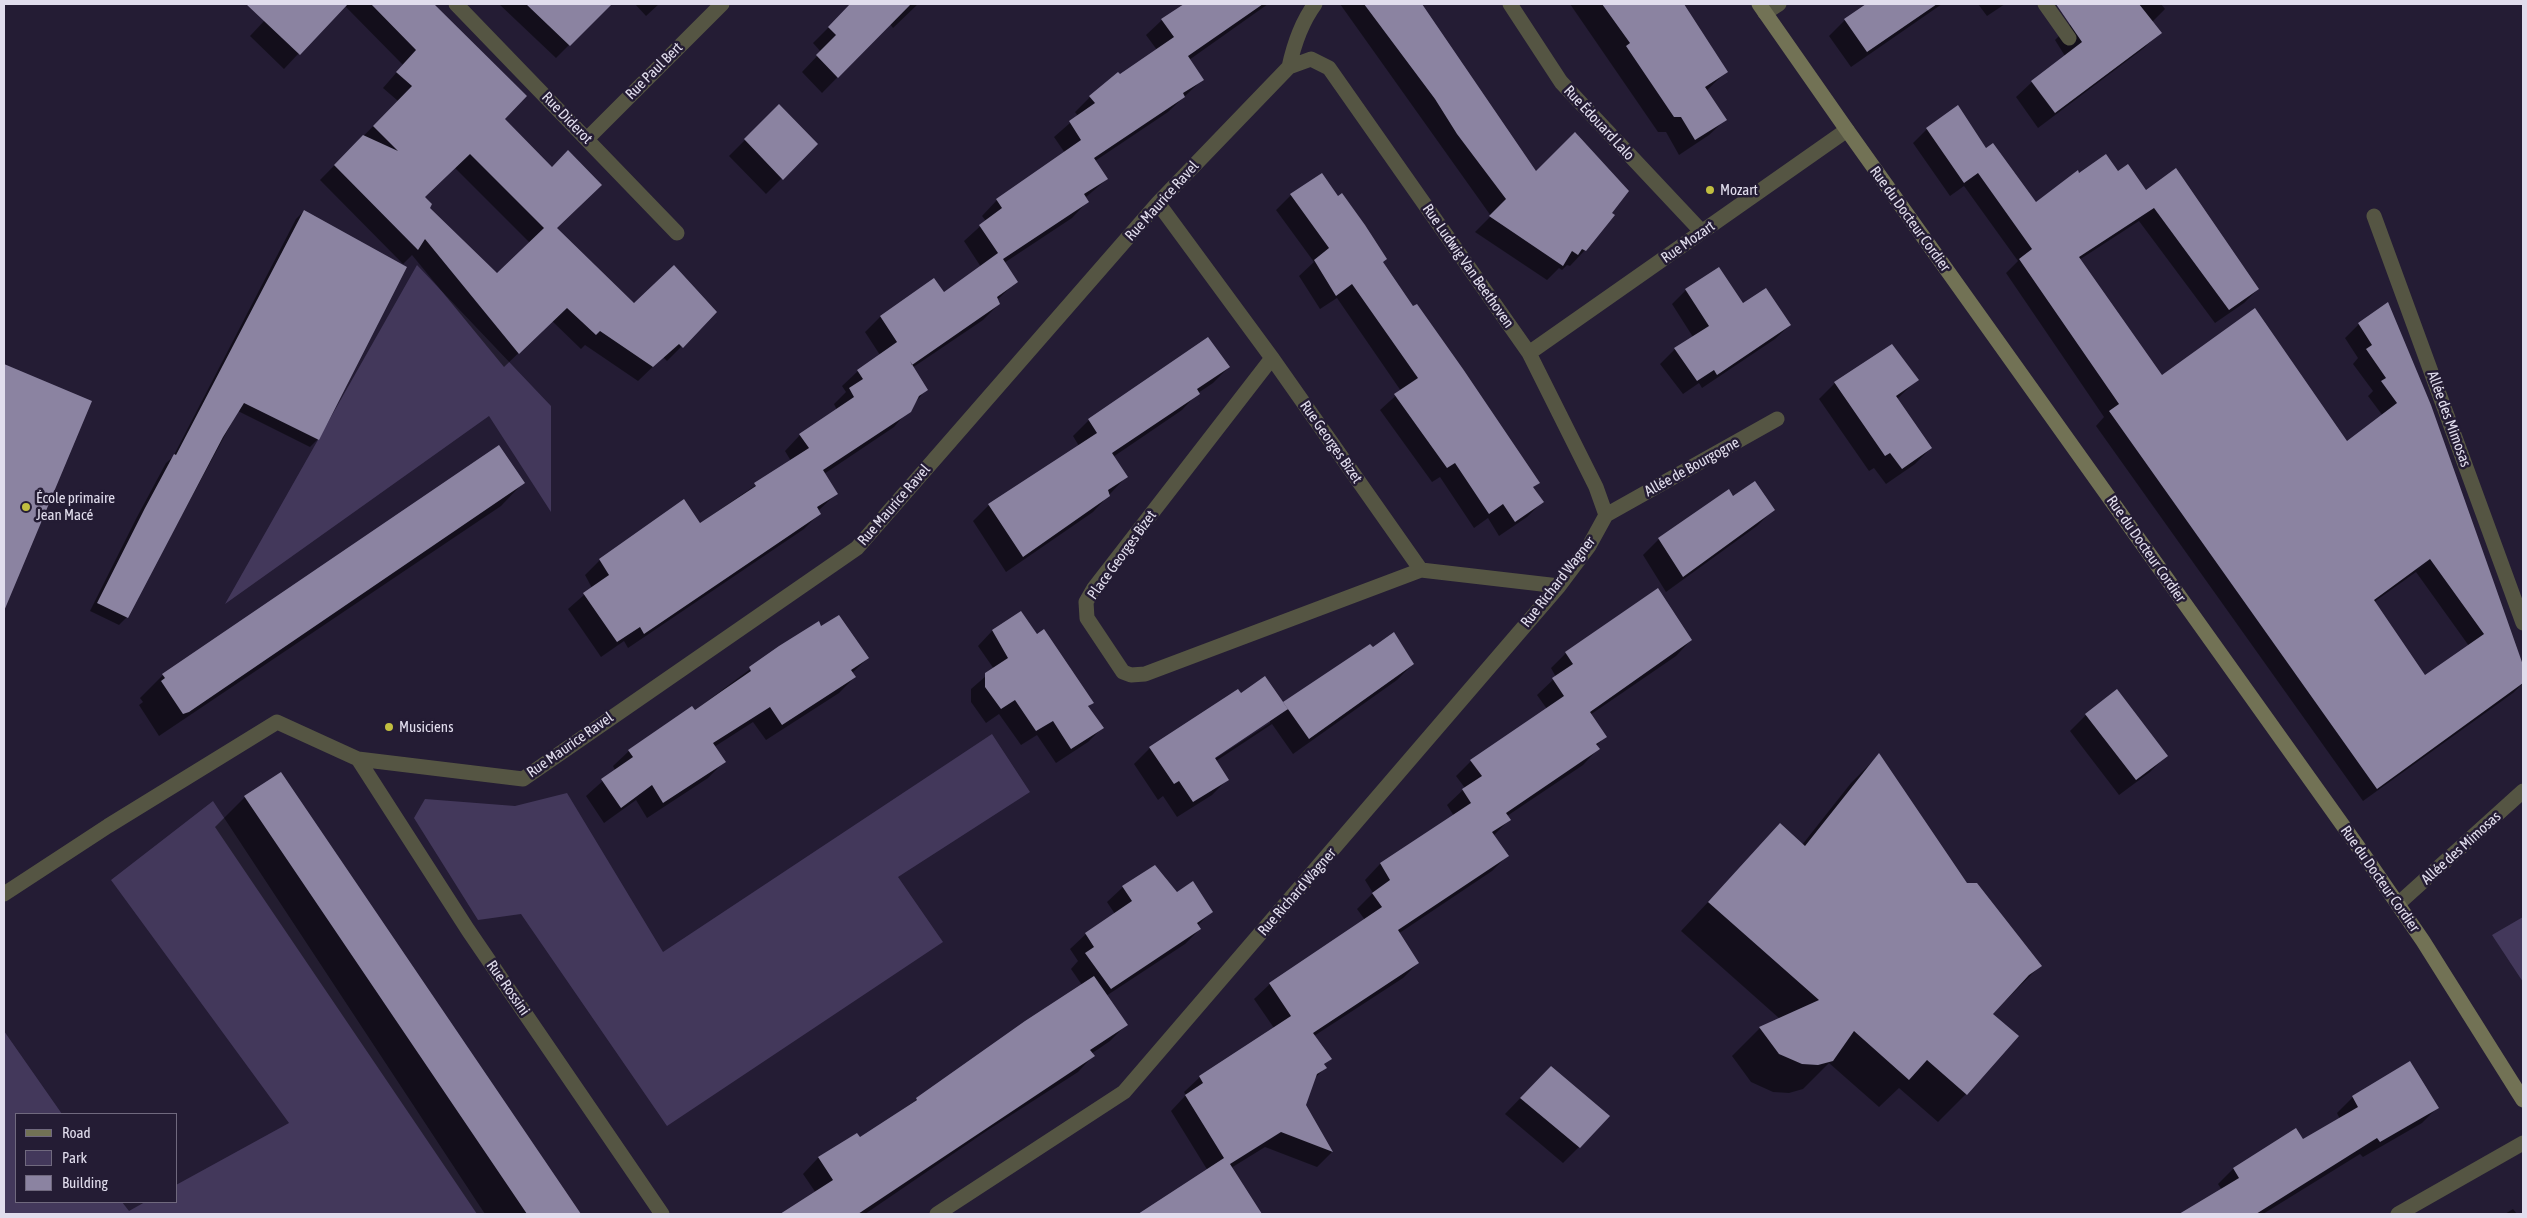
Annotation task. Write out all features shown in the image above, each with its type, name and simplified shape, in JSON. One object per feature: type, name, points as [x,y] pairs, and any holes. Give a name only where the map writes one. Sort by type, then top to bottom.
[{"type":"street","name":"Rue Diderot","points":[[456,4],[677,233]]},
{"type":"street","name":"Rue Paul Bert","points":[[587,139],[722,4]]},
{"type":"street","points":[[1289,67],[1294,44],[1305,18],[1315,4]]},
{"type":"street","name":"Rue Édouard Lalo","points":[[1510,4],[1561,82],[1702,232]]},
{"type":"street","points":[[1762,8],[1779,4]]},
{"type":"street","points":[[2045,4],[2069,38]]},
{"type":"street","name":"Rue du Docteur Cordier","points":[[1762,8],[2398,904],[2523,1100]]},
{"type":"street","name":"Rue Ludwig Van Beethoven","points":[[1289,67],[1311,59],[1329,68],[1529,353],[1596,487],[1606,515]]},
{"type":"street","name":"Rue Maurice Ravel","points":[[4,894],[108,826],[277,722],[358,759],[523,779],[858,548],[1158,203],[1289,67]]},
{"type":"street","name":"Rue Mozart","points":[[1529,353],[1847,130]]},
{"type":"street","name":"Rue Georges Bizet","points":[[1158,203],[1272,358],[1421,570]]},
{"type":"street","name":"Allée des Mimosas","points":[[2374,216],[2523,623]]},
{"type":"street","name":"Place Georges Bizet","points":[[1272,358],[1094,588],[1086,602],[1087,618],[1123,672],[1131,675],[1145,674],[1421,570]]},
{"type":"street","name":"Allée de Bourgogne","points":[[1606,515],[1777,419]]},
{"type":"street","name":"Rue Richard Wagner","points":[[937,1214],[1124,1092],[1559,586],[1589,546],[1606,515]]},
{"type":"street","points":[[1421,570],[1559,586]]},
{"type":"street","name":"Rue Rossini","points":[[358,759],[468,930],[662,1214]]},
{"type":"street","name":"Allée des Mimosas","points":[[2398,904],[2523,791]]},
{"type":"street","points":[[2398,1214],[2523,1143]]},
{"type":"green space","points":[[417,265],[551,406],[551,512],[489,416],[225,604]]},
{"type":"green space","points":[[992,734],[1030,792],[898,877],[943,942],[667,1126],[521,914],[478,920],[414,818],[425,799],[515,806],[567,793],[663,952]]},
{"type":"green space","points":[[213,801],[485,1214],[4,1214],[4,1031],[61,1113],[15,1113],[15,1203],[123,1203],[129,1211],[143,1203],[178,1203],[178,1184],[289,1123],[111,880]]},
{"type":"green space","points":[[2523,917],[2523,982],[2492,935]]},
{"type":"building","points":[[246,4],[348,4],[300,55]]},
{"type":"building","points":[[371,4],[434,4],[527,96],[505,119],[552,167],[568,150],[602,185],[557,228],[634,303],[674,265],[717,312],[683,348],[679,344],[653,367],[600,331],[596,335],[567,308],[519,354],[425,239],[418,250],[334,165],[363,135],[398,151],[373,126],[412,86],[396,72],[416,50]],"holes":[[[470,154],[544,228],[497,273],[430,208],[432,204],[425,197]]]},
{"type":"building","points":[[526,4],[612,4],[570,46]]},
{"type":"building","points":[[850,4],[911,4],[838,78],[816,55],[836,35],[828,27]]},
{"type":"building","points":[[1184,4],[1263,4],[1188,56],[1204,80],[1183,93],[1185,97],[1094,158],[1108,179],[1084,194],[1089,202],[1003,259],[1018,282],[997,297],[1000,304],[912,365],[928,390],[919,396],[911,412],[823,470],[838,494],[817,507],[821,514],[644,634],[640,627],[617,642],[583,593],[609,575],[599,559],[684,499],[700,523],[756,486],[754,483],[809,448],[799,434],[854,397],[849,388],[863,379],[857,370],[897,342],[880,316],[934,278],[944,292],[998,253],[979,225],[1002,208],[996,199],[1081,140],[1069,121],[1095,103],[1089,96],[1118,72],[1120,74],[1174,37],[1161,19]]},
{"type":"building","points":[[1364,4],[1422,4],[1536,171],[1575,132],[1629,191],[1612,213],[1615,215],[1586,251],[1582,249],[1578,255],[1572,251],[1563,266],[1489,216],[1506,199]]},
{"type":"building","points":[[1602,4],[1684,4],[1728,72],[1705,87],[1727,120],[1695,140],[1681,117],[1674,117],[1626,46],[1630,43]]},
{"type":"building","points":[[1866,4],[1937,4],[1867,52],[1844,19]]},
{"type":"building","points":[[2056,4],[2139,4],[2162,33],[2055,113],[2031,81],[2082,42]]},
{"type":"building","points":[[779,104],[818,144],[783,180],[744,139]]},
{"type":"building","points":[[1958,105],[1986,148],[1993,143],[2036,202],[2078,170],[2079,173],[2106,154],[2118,171],[2128,164],[2146,190],[2176,168],[2259,289],[2229,310],[2154,208],[2079,257],[2162,375],[2255,308],[2347,441],[2397,403],[2381,381],[2386,378],[2366,349],[2372,345],[2358,323],[2388,302],[2431,405],[2492,577],[2523,665],[2523,683],[2377,789],[2109,411],[2119,404],[2019,259],[2032,249],[1978,173],[1964,183],[1926,128]],"holes":[[[2430,559],[2484,634],[2425,675],[2374,600]]]},
{"type":"building","points":[[1322,173],[1338,196],[1342,193],[1365,225],[1387,259],[1383,262],[1413,306],[1417,304],[1540,483],[1533,487],[1544,502],[1515,522],[1503,504],[1489,514],[1455,463],[1447,468],[1394,394],[1418,378],[1352,284],[1336,296],[1314,260],[1329,248],[1290,194]]},
{"type":"building","points":[[304,210],[407,267],[319,440],[244,403],[223,437],[128,618],[97,603],[145,508],[174,454],[176,455]]},
{"type":"building","points":[[1719,267],[1743,303],[1766,288],[1791,325],[1717,375],[1714,370],[1697,381],[1674,348],[1709,326],[1685,289]]},
{"type":"building","points":[[1208,337],[1230,367],[1197,389],[1200,394],[1112,453],[1128,477],[1108,490],[1110,496],[1023,557],[988,504],[1097,433],[1088,419]]},
{"type":"building","points":[[1892,344],[1919,380],[1896,396],[1932,448],[1902,469],[1890,453],[1885,456],[1834,382]]},
{"type":"building","name":"École primaire Jean Macé","points":[[4,364],[92,401],[4,611]]},
{"type":"building","points":[[499,445],[525,483],[189,712],[183,714],[161,681],[165,678],[162,674]]},
{"type":"building","points":[[1755,481],[1775,510],[1683,577],[1658,538],[1729,489],[1733,496]]},
{"type":"building","points":[[1658,588],[1692,640],[1590,712],[1607,737],[1596,744],[1600,749],[1506,813],[1511,820],[1492,832],[1509,856],[1398,930],[1419,963],[1313,1033],[1332,1059],[1324,1064],[1327,1068],[1317,1074],[1306,1105],[1333,1152],[1281,1132],[1230,1164],[1262,1214],[1138,1214],[1224,1158],[1185,1095],[1203,1083],[1199,1076],[1291,1016],[1269,983],[1382,907],[1372,893],[1390,880],[1380,863],[1471,803],[1462,789],[1482,776],[1470,760],[1564,696],[1552,678],[1573,664],[1565,652]]},
{"type":"building","points":[[1021,611],[1037,634],[1044,629],[1094,703],[1088,706],[1104,728],[1071,749],[1053,721],[1036,731],[1015,700],[1001,709],[985,687],[985,673],[1008,658],[992,630]]},
{"type":"building","points":[[839,615],[869,658],[851,670],[856,677],[782,725],[770,707],[713,743],[726,762],[663,803],[652,785],[621,808],[601,779],[633,757],[628,750],[692,706],[695,710],[751,671],[749,667],[779,646],[819,621],[821,626]]},
{"type":"building","points":[[1394,632],[1414,664],[1309,739],[1283,702],[1370,644],[1373,647]]},
{"type":"building","points":[[1265,676],[1288,709],[1215,758],[1229,780],[1193,802],[1179,781],[1174,784],[1149,747],[1238,689],[1241,693]]},
{"type":"building","points":[[2117,689],[2168,756],[2136,780],[2085,714]]},
{"type":"building","points":[[1879,753],[1967,883],[1977,883],[2042,966],[2029,975],[1993,1014],[2019,1036],[1967,1095],[1927,1060],[1909,1080],[1854,1031],[1833,1061],[1818,1065],[1802,1064],[1779,1054],[1759,1027],[1819,1000],[1708,902],[1780,823],[1805,846]]},
{"type":"building","points":[[281,772],[581,1214],[527,1214],[244,796]]},
{"type":"building","points":[[1155,865],[1177,892],[1193,881],[1213,912],[1197,923],[1201,929],[1111,989],[1085,953],[1094,947],[1085,933],[1132,901],[1122,886]]},
{"type":"building","points":[[1094,976],[1128,1025],[1090,1050],[1095,1056],[858,1214],[780,1214],[833,1180],[818,1157],[857,1133],[860,1137],[917,1100],[916,1098],[1025,1021]]},
{"type":"building","points":[[2410,1061],[2439,1108],[2380,1142],[2377,1138],[2256,1214],[2179,1214],[2239,1178],[2233,1168],[2296,1128],[2303,1139],[2358,1107],[2352,1096]]},
{"type":"building","points":[[1551,1066],[1610,1116],[1580,1148],[1520,1098]]},
{"type":"place","name":"Mozart","points":[[1710,190]]},
{"type":"place","name":"École primaire Jean Macé","points":[[26,507]]},
{"type":"place","name":"Musiciens","points":[[389,727]]}]
